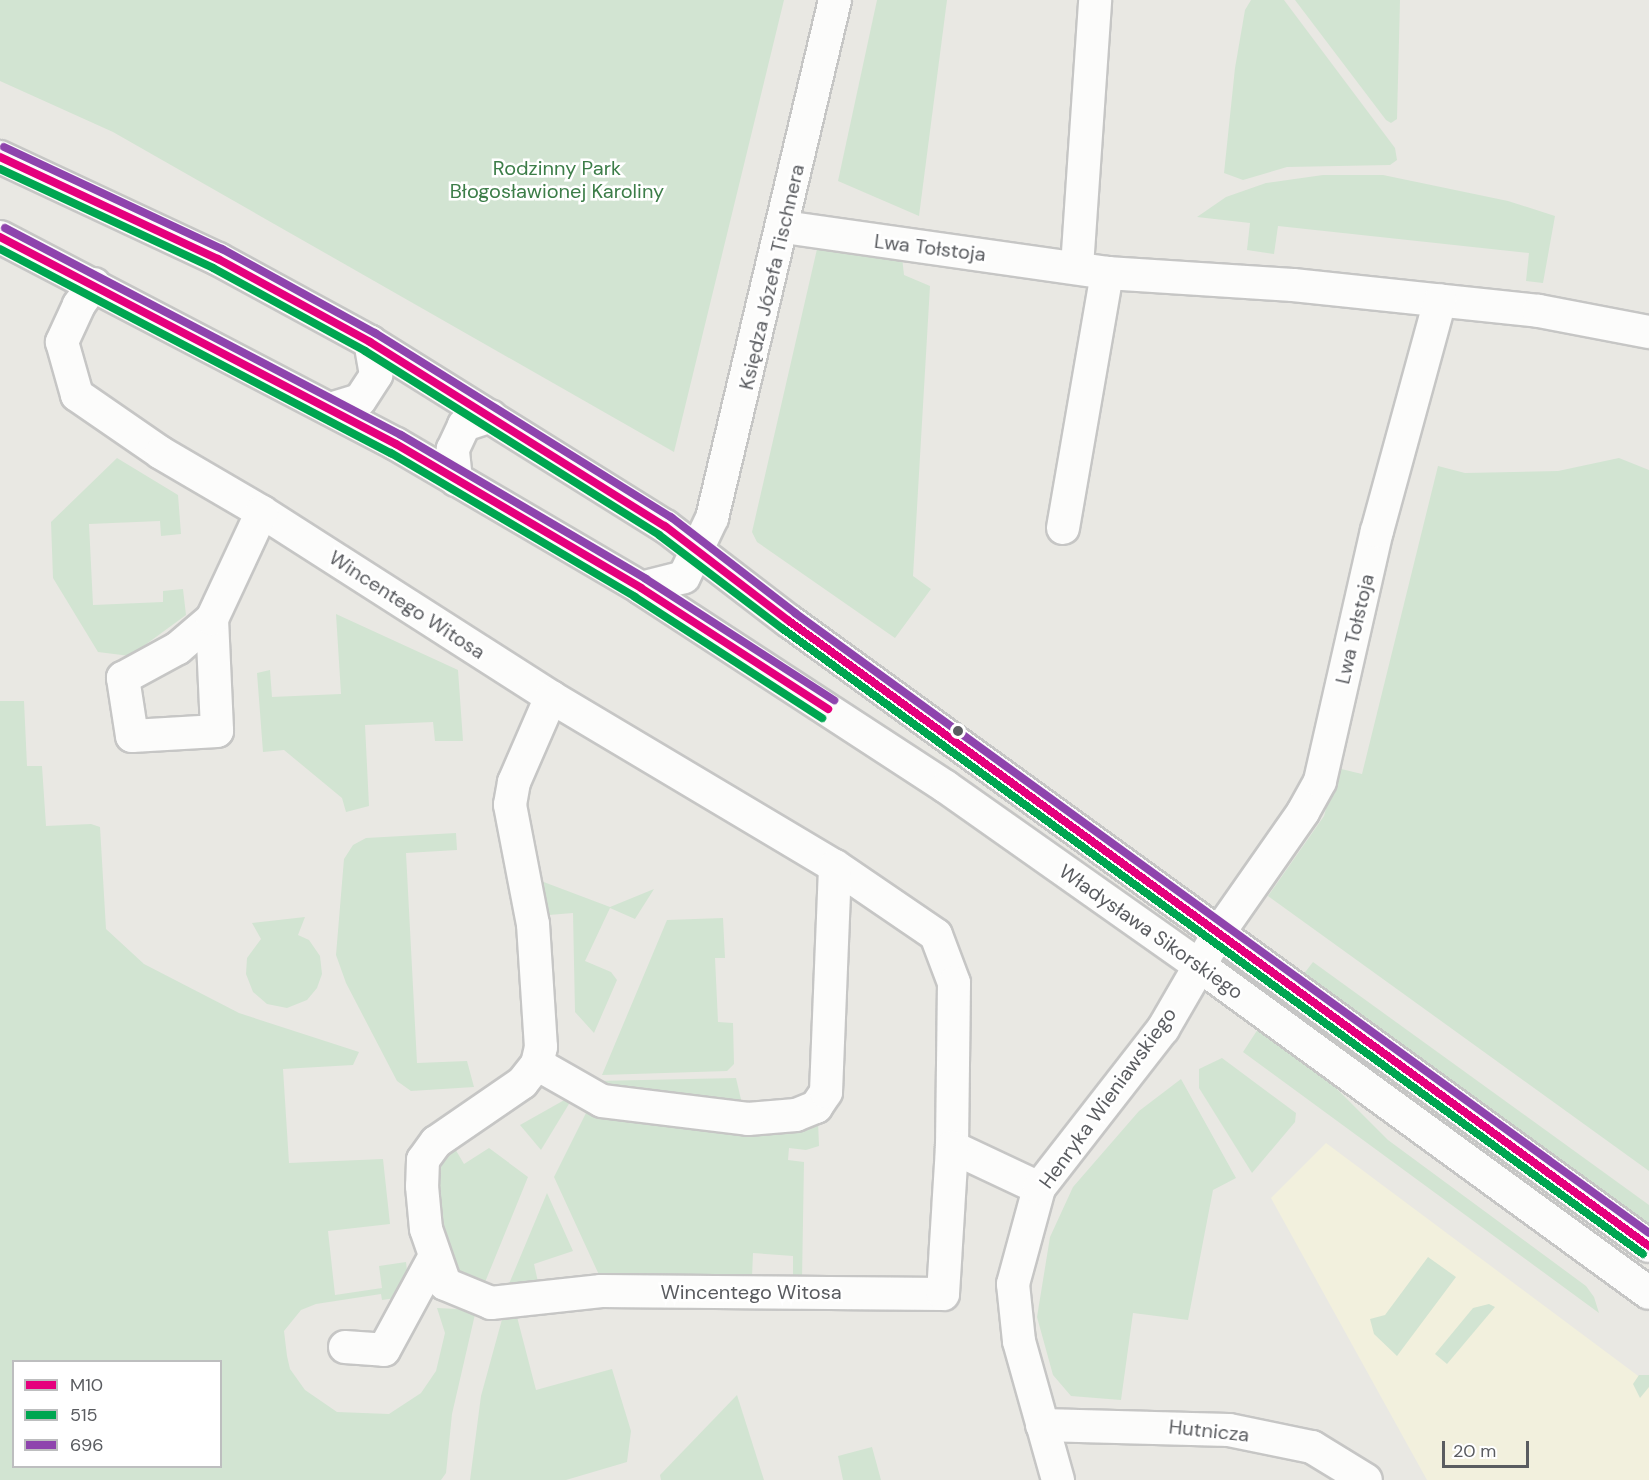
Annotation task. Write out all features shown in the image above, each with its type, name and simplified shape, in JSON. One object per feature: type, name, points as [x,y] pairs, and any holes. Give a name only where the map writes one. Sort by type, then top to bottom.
[{"type":"street","name":"Księdza Józefa Tischnera","points":[[699,551],[725,477],[835,0]]},
{"type":"street","points":[[1063,528],[1092,270],[1095,0]]},
{"type":"street","name":"Władysława Sikorskiego","points":[[0,157],[218,259],[370,342],[491,416],[699,551],[789,621],[1649,1246]]},
{"type":"street","name":"Lwa Tołstoja","points":[[783,227],[1092,270],[1284,284],[1539,311],[1649,332]]},
{"type":"street","name":"Władysława Sikorskiego","points":[[0,237],[330,409],[641,588],[946,787],[1200,966],[1649,1293]]},
{"type":"street","name":"Wincentego Witosa","points":[[94,284],[78,305],[62,342],[77,394],[161,453],[262,512],[551,698],[835,866],[936,935],[954,983],[952,1147],[944,1293],[601,1291],[491,1303],[445,1284],[434,1258],[422,1201],[426,1155],[436,1142],[516,1088],[537,1064]]},
{"type":"street","name":"Lwa Tołstoja","points":[[1218,934],[1303,812],[1320,781],[1377,531],[1440,300]]},
{"type":"street","points":[[330,409],[360,400],[376,375],[370,342]]},
{"type":"street","points":[[456,480],[453,449],[464,425],[491,416]]},
{"type":"street","points":[[212,619],[262,512]]},
{"type":"street","points":[[641,588],[684,577],[699,551]]},
{"type":"street","points":[[551,698],[514,782],[510,805],[533,924],[541,1040],[537,1064],[603,1101],[748,1119],[796,1115],[816,1107],[826,1092],[835,866]]},
{"type":"street","name":"Henryka Wieniawskiego","points":[[1058,1480],[1018,1341],[1013,1284],[1039,1188],[1163,1029],[1218,934]]},
{"type":"street","points":[[952,1147],[1039,1188]]},
{"type":"street","points":[[345,1347],[384,1350],[434,1258]]},
{"type":"street","name":"Hutnicza","points":[[1042,1425],[1228,1430],[1312,1447],[1366,1480]]},
{"type":"shaded area","points":[[1326,1143],[1649,1384],[1649,1480],[1427,1480],[1271,1198]]},
{"type":"green space","name":"Rodzinny Park Błogosławionej Karoliny","points":[[0,0],[784,0],[674,452],[113,132],[0,81]]},
{"type":"green space","points":[[877,0],[947,0],[919,216],[838,181]]},
{"type":"green space","points":[[1251,0],[1284,0],[1395,148],[1397,160],[1390,165],[1287,167],[1243,180],[1224,173],[1235,68],[1245,10]]},
{"type":"green space","points":[[1295,0],[1400,0],[1397,119],[1391,123],[1386,120]]},
{"type":"green space","points":[[1323,175],[1383,175],[1508,201],[1555,216],[1543,283],[1526,281],[1529,253],[1278,226],[1274,254],[1247,250],[1250,223],[1197,217],[1226,197],[1266,183]]},
{"type":"green space","points":[[817,249],[902,257],[904,275],[930,286],[913,576],[931,589],[895,638],[757,542],[752,532]]},
{"type":"green space","points":[[117,458],[178,495],[181,534],[161,536],[160,521],[89,524],[93,605],[163,602],[163,591],[183,589],[186,615],[130,656],[98,652],[53,578],[51,522]]},
{"type":"green space","points":[[1619,458],[1649,470],[1649,1171],[1268,896],[1324,816],[1337,768],[1362,774],[1438,466],[1465,473],[1558,471]]},
{"type":"green space","points":[[336,614],[458,670],[463,741],[435,741],[433,722],[365,725],[369,806],[346,812],[342,798],[284,750],[263,752],[257,673],[270,670],[272,697],[341,694]]},
{"type":"green space","points":[[0,701],[24,701],[27,766],[42,766],[46,826],[91,824],[100,827],[106,929],[144,964],[239,1013],[359,1052],[353,1065],[283,1069],[289,1163],[383,1159],[390,1224],[328,1231],[335,1295],[382,1288],[379,1266],[406,1262],[410,1296],[382,1300],[381,1294],[316,1304],[301,1310],[284,1331],[287,1356],[290,1369],[305,1390],[337,1412],[389,1414],[421,1393],[436,1371],[445,1333],[437,1308],[476,1310],[452,1414],[446,1473],[441,1480],[0,1480]]},
{"type":"green space","points":[[456,833],[457,850],[406,853],[417,1063],[467,1061],[474,1087],[411,1091],[397,1081],[346,983],[336,955],[344,859],[353,845],[366,838]]},
{"type":"green space","points":[[541,881],[610,907],[654,889],[635,919],[610,908],[585,961],[611,972],[617,980],[594,1033],[575,1012],[573,913],[549,915]]},
{"type":"green space","points":[[305,917],[298,935],[309,940],[320,956],[322,974],[317,988],[307,1000],[287,1008],[267,1004],[253,992],[246,974],[247,958],[261,939],[252,923]]},
{"type":"green space","points":[[723,918],[725,958],[715,958],[718,1022],[733,1023],[734,1064],[727,1071],[602,1075],[667,920]]},
{"type":"green space","points":[[1313,962],[1649,1205],[1649,1226],[1303,975]]},
{"type":"green space","points":[[1258,1029],[1322,1074],[1388,1140],[1586,1286],[1594,1297],[1599,1313],[1243,1052]]},
{"type":"green space","points":[[1222,1058],[1296,1113],[1295,1122],[1252,1173],[1199,1088],[1199,1069]]},
{"type":"green space","points":[[736,1078],[743,1108],[602,1089],[596,1081]]},
{"type":"green space","points":[[1181,1079],[1236,1178],[1213,1190],[1188,1320],[1133,1313],[1121,1400],[1071,1396],[1053,1375],[1037,1317],[1050,1237],[1073,1187],[1139,1111]]},
{"type":"green space","points":[[575,1094],[541,1150],[520,1125]]},
{"type":"green space","points":[[588,1109],[818,1121],[819,1146],[806,1150],[789,1148],[788,1160],[804,1162],[802,1280],[793,1279],[793,1256],[753,1253],[752,1277],[600,1277],[554,1177]]},
{"type":"green space","points":[[454,1147],[464,1164],[489,1148],[528,1177],[481,1292],[469,1286],[457,1269],[443,1230],[437,1185],[443,1159]]},
{"type":"green space","points":[[547,1193],[573,1251],[534,1264],[540,1291],[506,1291]]},
{"type":"green space","points":[[1428,1257],[1456,1277],[1397,1356],[1374,1334],[1370,1319],[1385,1315]]},
{"type":"green space","points":[[1489,1304],[1495,1307],[1447,1364],[1435,1354],[1473,1308]]},
{"type":"green space","points":[[504,1312],[516,1313],[536,1390],[612,1369],[631,1431],[627,1462],[566,1480],[470,1480],[481,1396]]},
{"type":"green space","points":[[1639,1375],[1649,1375],[1649,1387],[1640,1398],[1633,1384]]},
{"type":"green space","points":[[737,1395],[764,1480],[661,1480],[660,1475]]},
{"type":"green space","points":[[872,1447],[881,1480],[843,1480],[838,1456]]},
{"type":"transit line","name":"696","points":[[4,147],[222,249],[375,333],[671,517],[795,613],[1649,1233]]},
{"type":"transit line","name":"M10","points":[[0,157],[218,259],[370,342],[665,526],[789,621],[1649,1246]]},
{"type":"transit line","name":"515","points":[[0,169],[213,268],[365,351],[659,535],[783,629],[1643,1254]]},
{"type":"transit line","name":"696","points":[[5,228],[401,435],[646,579],[834,700]]},
{"type":"transit line","name":"M10","points":[[0,237],[396,444],[641,588],[828,709]]},
{"type":"transit line","name":"515","points":[[0,249],[391,453],[635,597],[822,718]]}]
